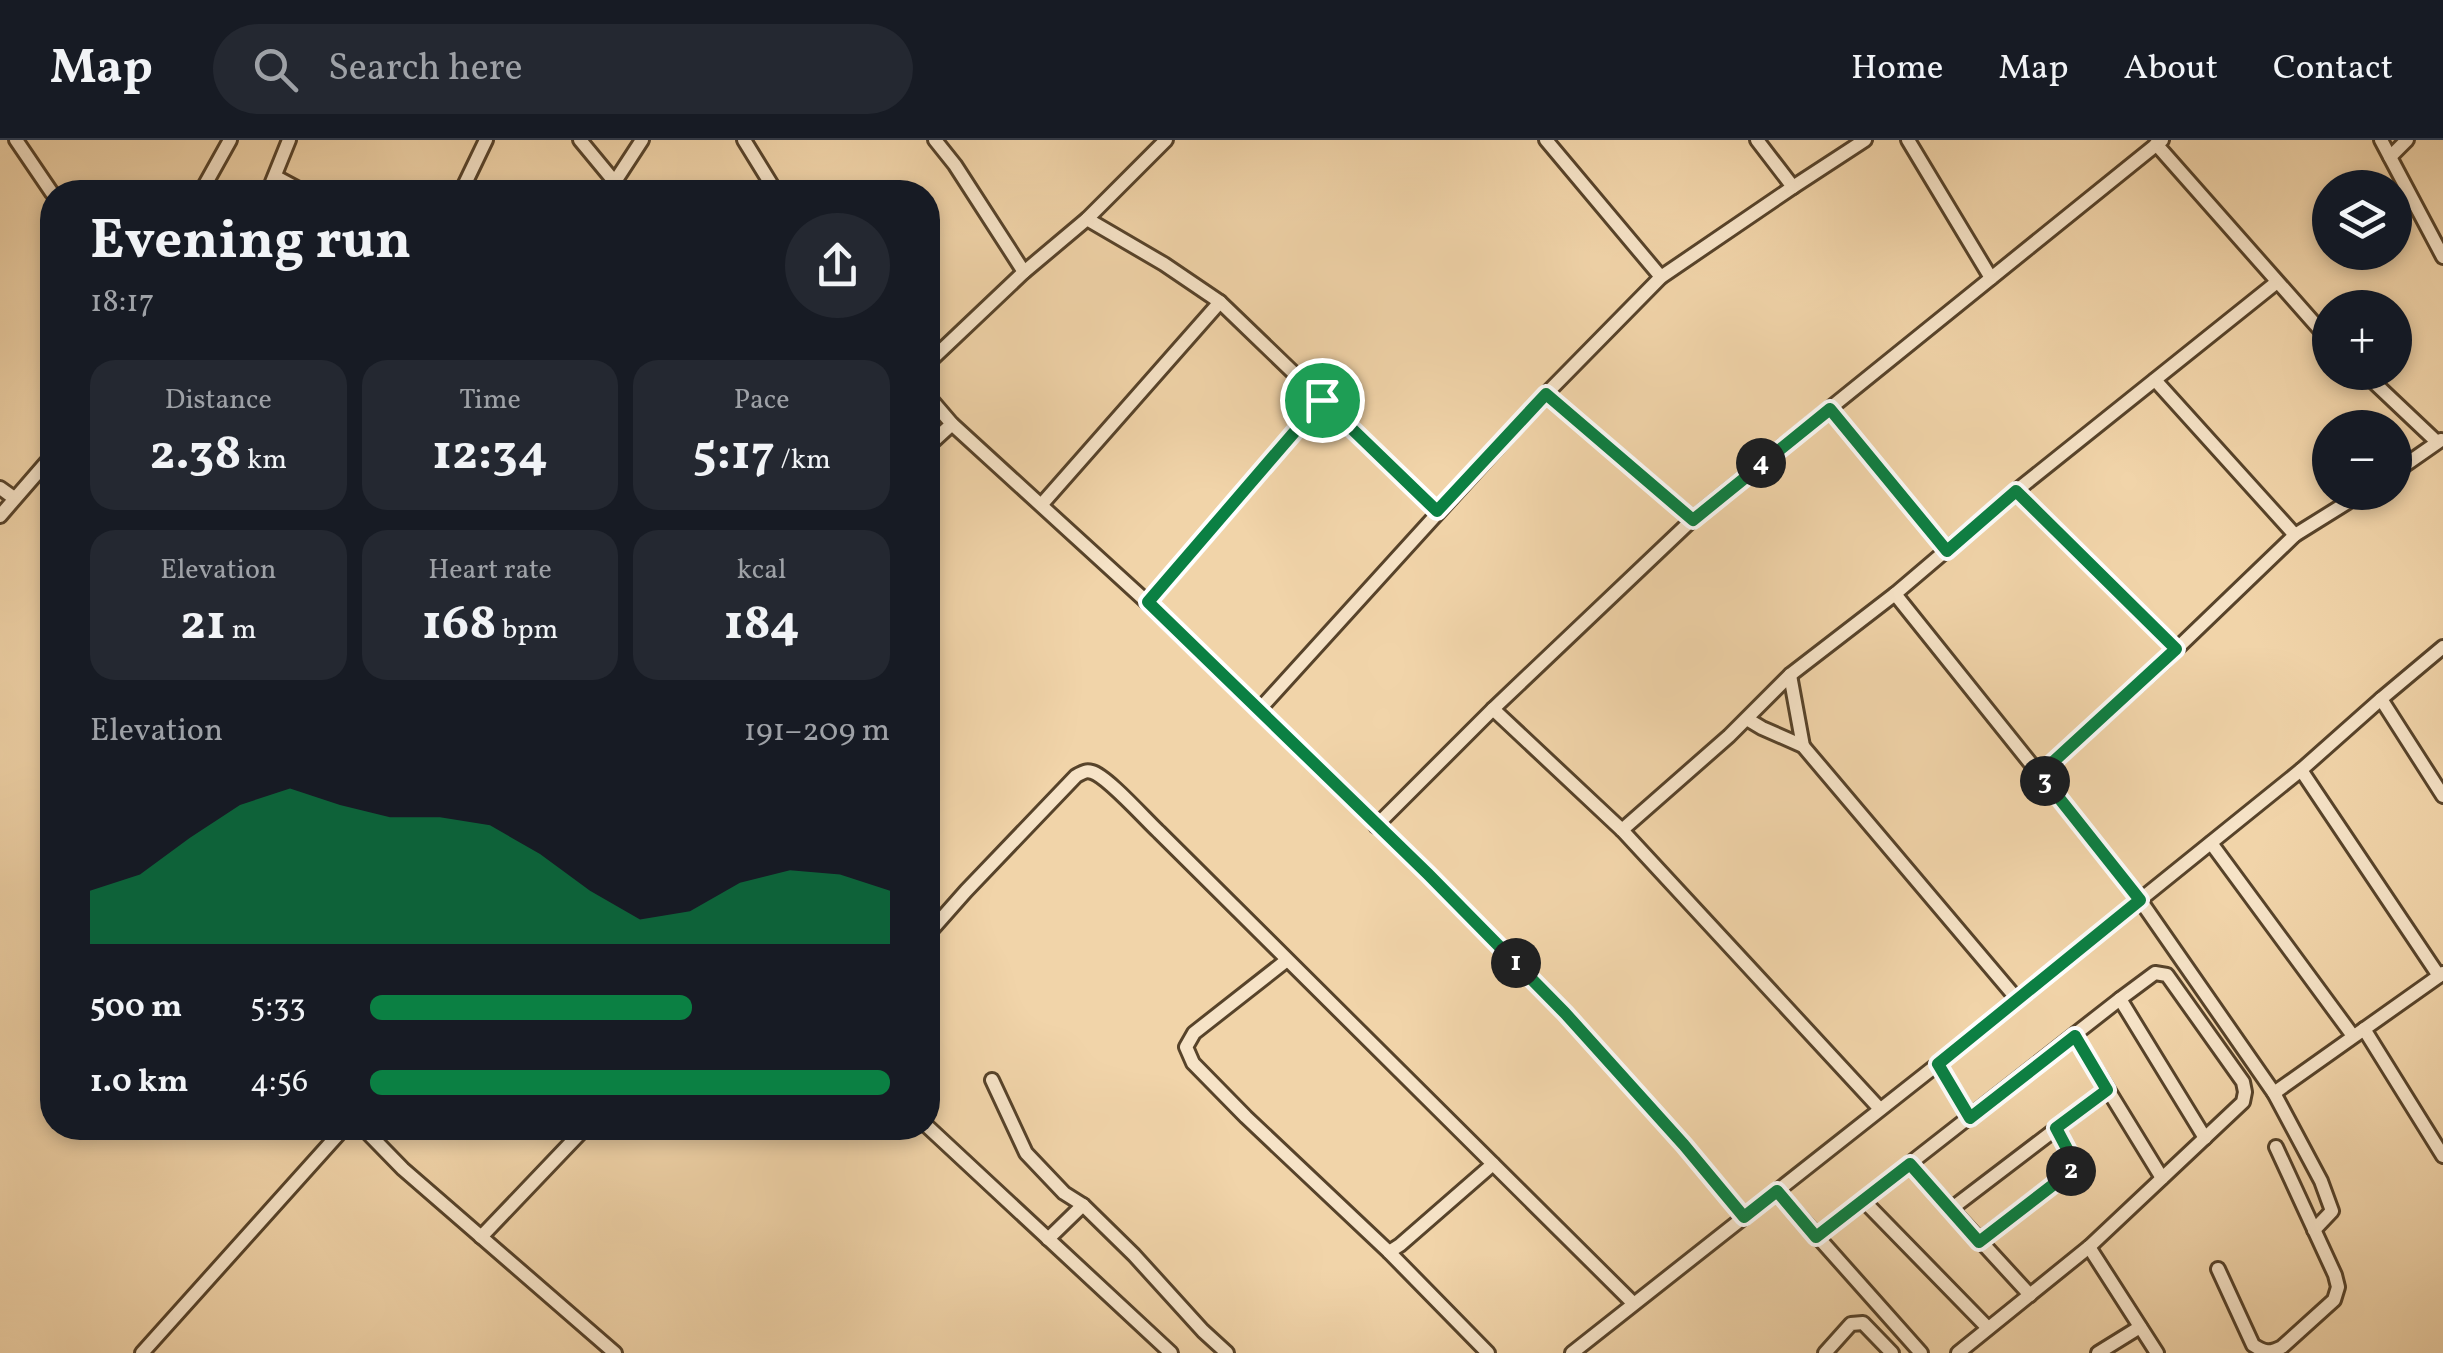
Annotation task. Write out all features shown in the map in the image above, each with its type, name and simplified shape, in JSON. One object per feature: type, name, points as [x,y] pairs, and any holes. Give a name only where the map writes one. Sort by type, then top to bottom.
[{"type":"street","points":[[16,140],[43,180]]},
{"type":"street","points":[[208,180],[230,140]]},
{"type":"street","points":[[274,180],[290,140]]},
{"type":"street","points":[[467,180],[486,140]]},
{"type":"street","points":[[580,140],[612,180]]},
{"type":"street","points":[[623,180],[642,140]]},
{"type":"street","points":[[744,140],[769,180]]},
{"type":"street","points":[[935,140],[1024,272]]},
{"type":"street","points":[[940,352],[1024,272],[1088,219],[1166,140]]},
{"type":"street","points":[[1546,140],[1661,277]]},
{"type":"street","points":[[1758,140],[1792,186]]},
{"type":"street","points":[[1258,710],[1437,511],[1661,277],[1866,140]]},
{"type":"street","points":[[1908,140],[1991,278]]},
{"type":"street","points":[[2381,140],[2441,246]]},
{"type":"street","points":[[2390,157],[2407,140]]},
{"type":"street","points":[[1376,826],[1693,520],[2159,142],[2312,320]]},
{"type":"street","points":[[276,177],[282,180]]},
{"type":"street","points":[[1088,219],[1220,302],[1437,511]]},
{"type":"street","points":[[1622,830],[1790,675],[2277,282]]},
{"type":"street","points":[[1042,504],[1220,302]]},
{"type":"street","points":[[2156,380],[2295,535]]},
{"type":"street","points":[[2383,390],[2440,440],[2412,460]]},
{"type":"street","points":[[1546,394],[1693,520]]},
{"type":"street","points":[[1148,602],[1322,400]]},
{"type":"street","points":[[1830,409],[1947,551]]},
{"type":"street","points":[[940,410],[1148,602],[1428,874],[1565,1013],[1744,1217]]},
{"type":"street","points":[[940,435],[952,424]]},
{"type":"street","points":[[0,516],[40,469]]},
{"type":"street","points":[[0,488],[14,498]]},
{"type":"street","points":[[2016,491],[2176,649]]},
{"type":"street","points":[[2040,774],[2295,535],[2335,510]]},
{"type":"street","points":[[1895,594],[2140,900],[2274,1092],[2332,1206],[2330,1216],[2314,1230]]},
{"type":"street","points":[[1572,1353],[2302,770],[2443,647]]},
{"type":"street","points":[[1790,675],[1803,746]]},
{"type":"street","points":[[2381,698],[2440,798]]},
{"type":"street","points":[[1493,709],[1622,830],[1880,1109]]},
{"type":"street","points":[[1747,718],[1803,746],[2017,999]]},
{"type":"street","points":[[2274,1092],[2441,974],[2302,770]]},
{"type":"street","points":[[940,920],[1076,776],[1092,772],[1132,807],[1634,1304]]},
{"type":"street","points":[[2211,843],[2359,1032],[2443,1156]]},
{"type":"street","points":[[1286,960],[1194,1034],[1186,1047],[1193,1062],[1488,1353]]},
{"type":"street","points":[[1816,1237],[2120,999],[2155,973],[2167,975],[2243,1082],[2243,1102],[2088,1247],[1958,1353]]},
{"type":"street","points":[[2120,999],[2204,1138]]},
{"type":"street","points":[[2075,1036],[2162,1178]]},
{"type":"street","points":[[1938,1064],[1970,1118]]},
{"type":"street","points":[[992,1080],[1026,1152],[1064,1193],[1083,1205],[1226,1353]]},
{"type":"street","points":[[1951,1209],[2107,1090]]},
{"type":"street","points":[[1979,1242],[2071,1171],[2074,1162],[2056,1128]]},
{"type":"street","points":[[940,1138],[1171,1353]]},
{"type":"street","points":[[142,1353],[333,1140]]},
{"type":"street","points":[[375,1140],[615,1353]]},
{"type":"street","points":[[481,1237],[574,1140]]},
{"type":"street","points":[[2218,1269],[2254,1346],[2264,1353],[2282,1347],[2334,1300],[2338,1287],[2335,1275],[2276,1147]]},
{"type":"street","points":[[1388,1252],[1493,1164]]},
{"type":"street","points":[[1910,1164],[2030,1295]]},
{"type":"street","points":[[1777,1191],[1920,1353]]},
{"type":"street","points":[[1863,1200],[1988,1328]]},
{"type":"street","points":[[1048,1238],[1083,1205]]},
{"type":"street","points":[[2088,1247],[2157,1353]]},
{"type":"street","points":[[1825,1353],[1857,1322],[1863,1323],[1892,1353]]},
{"type":"street","points":[[2098,1353],[2140,1327]]},
{"type":"route","points":[[1546,394],[1693,520],[1830,409],[1947,551],[2016,491],[2176,649],[2040,774],[2140,900],[1938,1064],[1970,1118],[2075,1036],[2107,1090],[2056,1128],[2074,1162],[2071,1171],[1979,1242],[1910,1164],[1816,1237],[1777,1191],[1744,1217],[1565,1013],[1148,602],[1322,400],[1437,511],[1546,394]]}]
